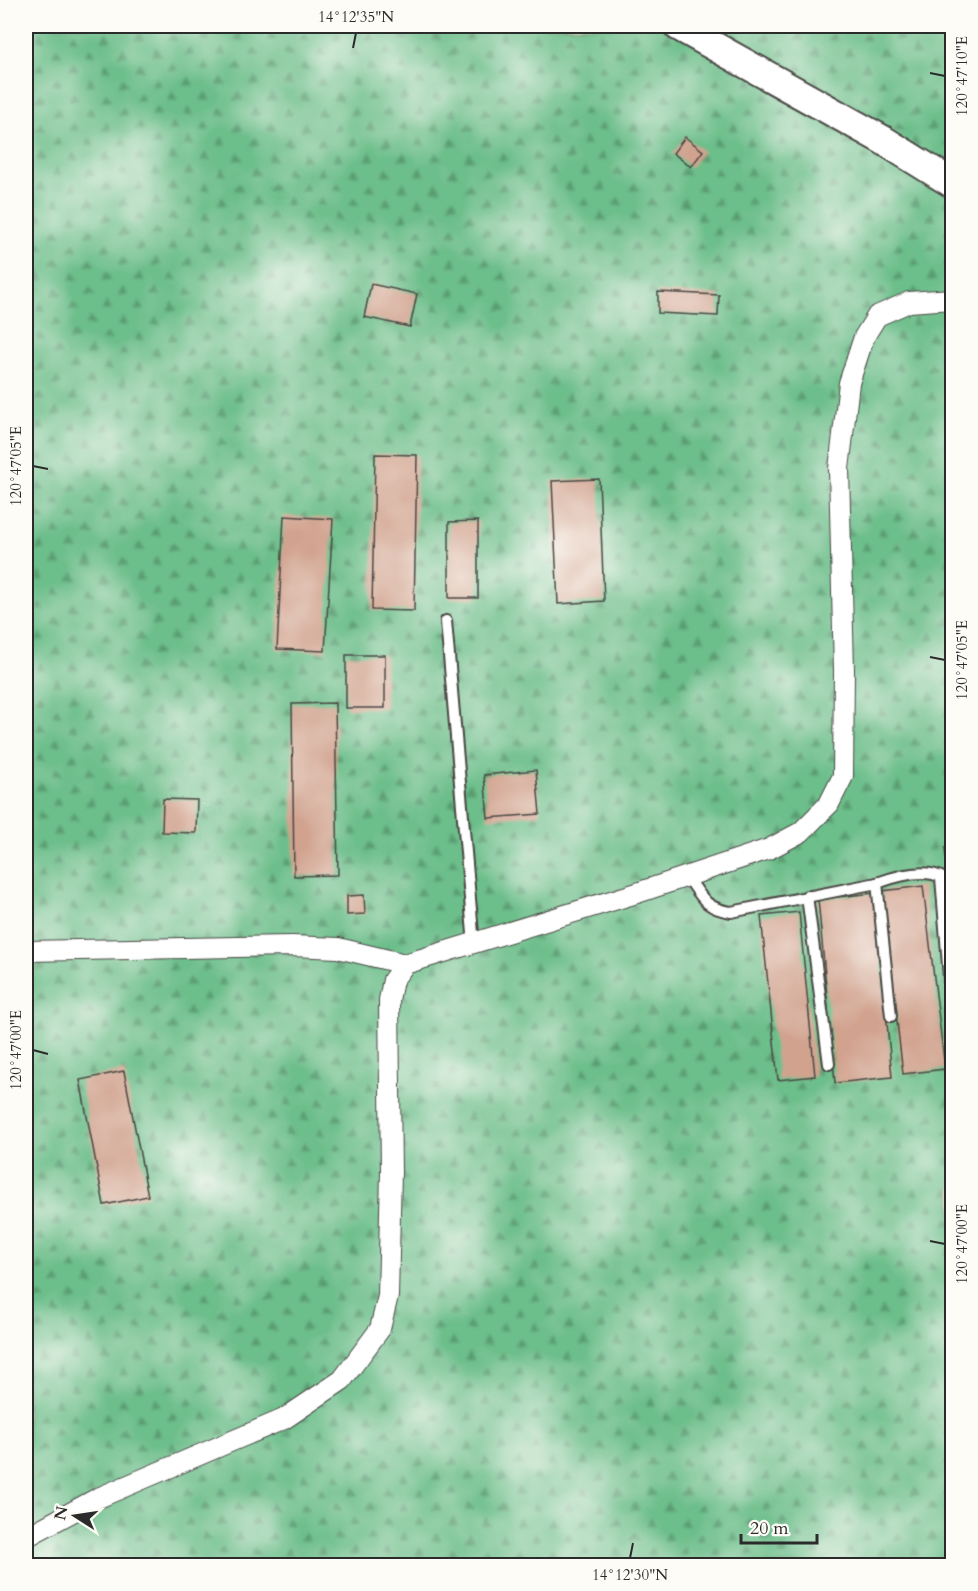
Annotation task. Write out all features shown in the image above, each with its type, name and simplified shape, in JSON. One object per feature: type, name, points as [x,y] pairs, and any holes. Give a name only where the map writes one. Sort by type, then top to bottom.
[{"type":"main road","points":[[678,26],[884,140],[952,183]]},
{"type":"street","points":[[26,951],[292,946],[338,948],[405,964],[474,945],[769,849],[801,832],[829,804],[843,776],[844,671],[839,469],[849,383],[864,337],[877,316],[909,302],[952,299]]},
{"type":"street","points":[[26,1537],[98,1498],[284,1419],[342,1380],[380,1329],[388,1296],[391,1172],[389,1000],[393,980],[405,964]]},
{"type":"lane","points":[[446,621],[474,945]]},
{"type":"lane","points":[[687,876],[706,903],[716,910],[731,912],[878,883],[891,878],[922,873],[933,873],[941,877],[952,1016]]},
{"type":"lane","points":[[878,883],[891,1016]]},
{"type":"lane","points":[[807,896],[829,1064]]},
{"type":"green space","points":[[26,26],[952,26],[952,1565],[26,1565]]},
{"type":"building","points":[[685,137],[703,151],[691,167],[673,153]]},
{"type":"building","points":[[371,284],[417,294],[410,327],[364,317]]},
{"type":"building","points":[[658,292],[719,295],[718,316],[658,313]]},
{"type":"building","points":[[375,454],[417,455],[414,611],[372,610]]},
{"type":"building","points":[[599,479],[604,601],[558,604],[552,481]]},
{"type":"building","points":[[284,516],[333,519],[325,651],[277,649]]},
{"type":"building","points":[[478,521],[478,598],[449,598],[449,522]]},
{"type":"building","points":[[346,655],[385,655],[385,708],[346,708]]},
{"type":"building","points":[[335,703],[338,875],[294,876],[292,704]]},
{"type":"building","points":[[536,770],[540,814],[488,818],[484,775]]},
{"type":"building","points":[[163,799],[197,800],[196,833],[162,832]]},
{"type":"building","points":[[952,847],[952,915],[951,915],[945,848]]},
{"type":"building","points":[[923,886],[945,1069],[903,1074],[882,891]]},
{"type":"building","points":[[875,893],[892,1077],[835,1083],[818,899]]},
{"type":"building","points":[[364,895],[365,914],[347,915],[347,896]]},
{"type":"building","points":[[799,912],[815,1076],[778,1080],[761,916]]},
{"type":"building","points":[[124,1071],[148,1196],[104,1205],[80,1080]]}]
